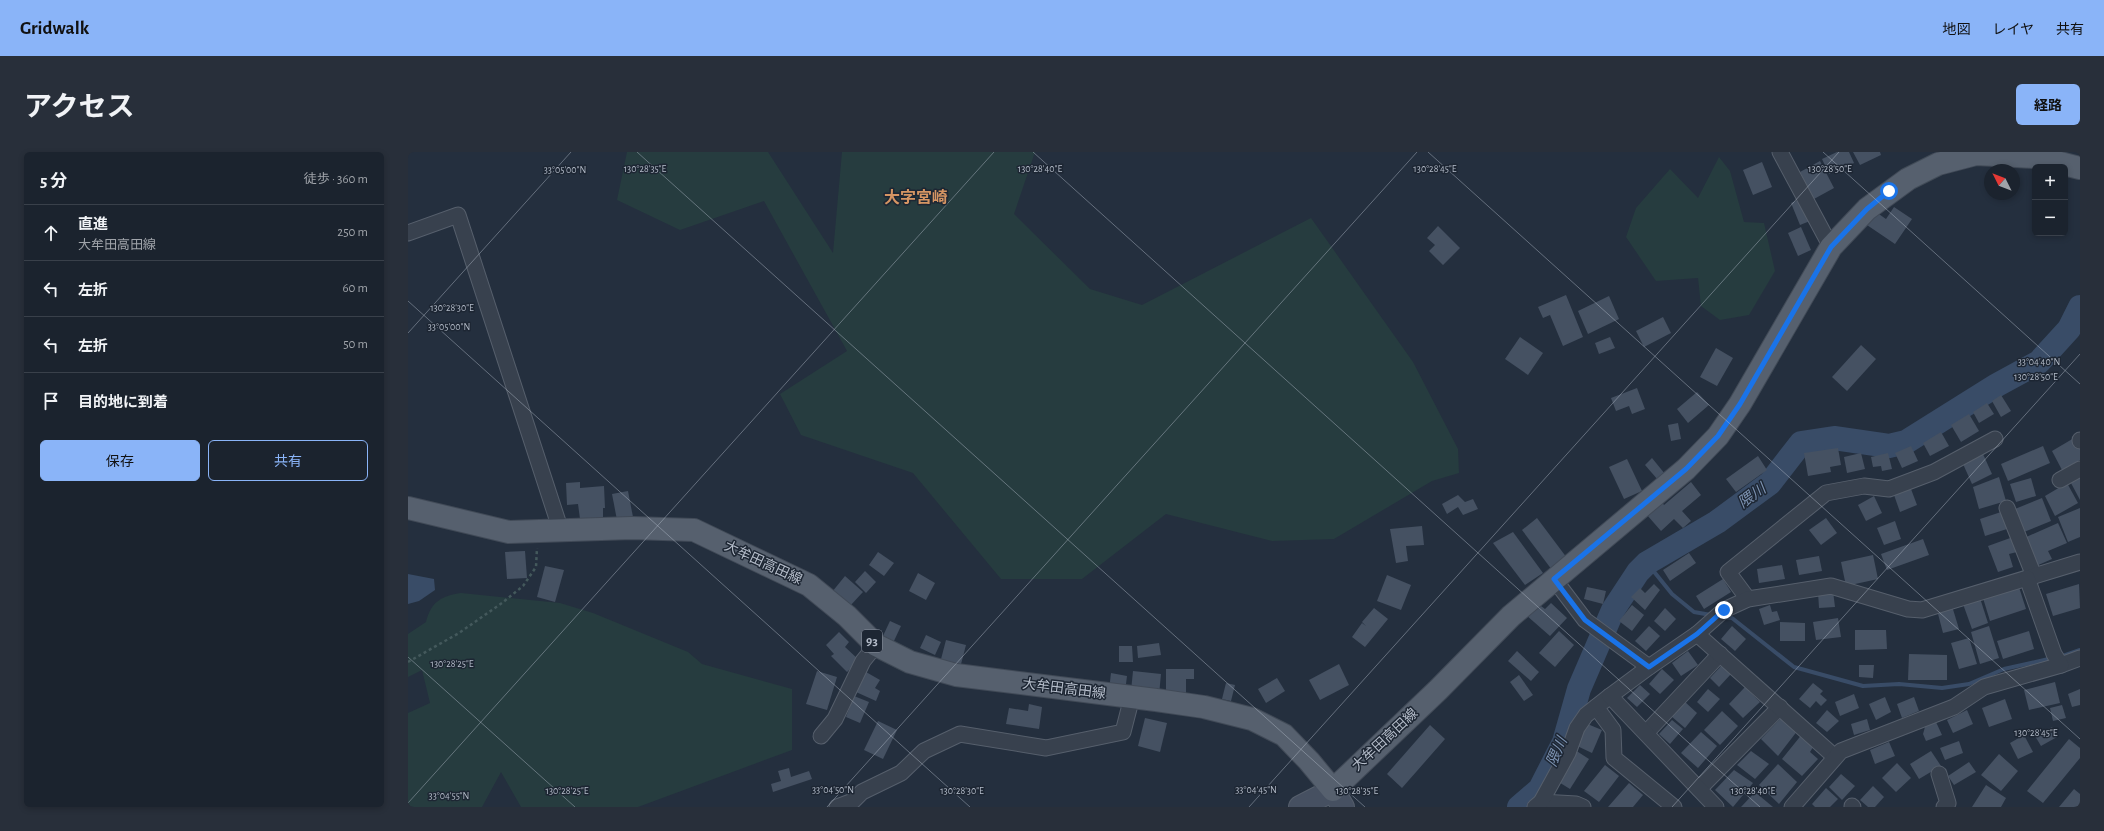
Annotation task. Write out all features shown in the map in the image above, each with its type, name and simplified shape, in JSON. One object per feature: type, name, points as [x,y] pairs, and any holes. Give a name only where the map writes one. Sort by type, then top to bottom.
[{"type":"main road","name":"大牟田高田線","points":[[408,508],[509,532],[645,527],[694,530],[809,585],[847,616],[876,644],[910,662],[956,675],[1204,707],[1252,719],[1284,735],[1309,761],[1338,798],[1438,690],[1511,616],[1686,469],[1718,436],[1740,404],[1831,247],[1867,209],[1908,179],[1938,164],[1977,153],[2036,157],[2080,168]]},
{"type":"main road","points":[[1300,807],[1338,798]]},
{"type":"street","points":[[1780,152],[1831,247]]},
{"type":"street","points":[[408,233],[458,215],[561,531]]},
{"type":"street","points":[[1748,599],[1728,572],[1826,493],[1864,486],[1889,489],[1934,472],[1995,439]]},
{"type":"street","points":[[2060,480],[2080,469]]},
{"type":"street","points":[[2007,508],[2058,660]]},
{"type":"street","points":[[1538,805],[1568,753],[1577,728],[1586,714],[1649,667],[1697,634],[1717,616],[1748,599],[1831,586],[1908,609],[1922,610],[2080,562]]},
{"type":"street","points":[[1554,579],[1585,620],[1649,667]]},
{"type":"street","points":[[1697,634],[1835,757]]},
{"type":"street","points":[[821,736],[835,718],[863,661],[876,644]]},
{"type":"street","points":[[1646,733],[1720,654]]},
{"type":"street","points":[[1792,807],[1840,751],[1954,707],[1984,687],[2058,660],[2080,658]]},
{"type":"street","points":[[1610,696],[1716,807]]},
{"type":"street","points":[[837,807],[853,801],[862,792],[901,773],[924,751],[960,734],[1046,748],[1122,732],[1132,697]]},
{"type":"street","points":[[1596,707],[1613,730],[1614,758],[1674,807]]},
{"type":"street","points":[[1699,789],[1780,707]]},
{"type":"street","points":[[1939,774],[1948,803],[1944,807]]},
{"type":"street","points":[[1538,805],[1576,804],[1583,807]]},
{"type":"path","points":[[408,662],[459,633],[502,603],[523,586],[536,566],[537,532]]},
{"type":"green space","points":[[627,152],[768,152],[833,253],[842,152],[1035,152],[1014,214],[1090,289],[1142,305],[1311,218],[1413,362],[1458,449],[1459,473],[1432,481],[1334,539],[1272,541],[1166,514],[1082,579],[1001,579],[913,473],[801,435],[780,394],[847,351],[764,201],[680,230],[617,200]]},
{"type":"green space","points":[[1719,157],[1730,171],[1744,222],[1764,223],[1775,271],[1749,315],[1720,320],[1701,306],[1698,278],[1656,281],[1626,237],[1636,208],[1670,169],[1698,198]]},
{"type":"green space","points":[[461,593],[560,603],[593,613],[688,652],[702,664],[792,689],[792,750],[638,807],[521,807],[501,772],[482,807],[408,807],[408,713],[430,703],[422,670],[408,677],[408,634],[426,622],[431,609],[438,601],[442,598]]},
{"type":"water","points":[[408,574],[434,579],[435,590],[419,601],[408,604]]},
{"type":"building","points":[[1837,152],[1849,152],[1854,163],[1829,174],[1822,159]]},
{"type":"building","points":[[1853,152],[1880,152],[1881,155],[1860,165]]},
{"type":"building","points":[[1820,161],[1834,188],[1814,199],[1800,172]]},
{"type":"building","points":[[1762,162],[1772,187],[1753,195],[1743,170]]},
{"type":"building","points":[[1800,199],[1810,221],[1800,225],[1791,203]]},
{"type":"building","points":[[1894,207],[1912,219],[1895,244],[1864,223],[1873,210],[1886,219]]},
{"type":"building","points":[[1438,226],[1460,248],[1443,265],[1429,251],[1435,245],[1427,238]]},
{"type":"building","points":[[1801,227],[1811,250],[1798,256],[1788,233]]},
{"type":"building","points":[[1566,295],[1583,337],[1563,346],[1550,315],[1543,318],[1538,307]]},
{"type":"building","points":[[1609,296],[1619,319],[1588,334],[1578,311]]},
{"type":"building","points":[[1663,317],[1671,333],[1644,347],[1636,331]]},
{"type":"building","points":[[1520,337],[1543,353],[1528,375],[1505,359]]},
{"type":"building","points":[[1610,337],[1615,348],[1599,354],[1595,343]]},
{"type":"building","points":[[1861,345],[1876,359],[1847,391],[1832,377]]},
{"type":"building","points":[[1716,348],[1733,358],[1717,386],[1700,377]]},
{"type":"building","points":[[1637,388],[1645,409],[1632,414],[1629,406],[1616,411],[1611,398]]},
{"type":"building","points":[[1697,392],[1709,405],[1688,423],[1677,409]]},
{"type":"building","points":[[2001,395],[2011,411],[2001,417],[1992,401]]},
{"type":"building","points":[[1987,403],[1994,414],[1979,423],[1973,412]]},
{"type":"building","points":[[1969,414],[1979,431],[1961,442],[1951,425]]},
{"type":"building","points":[[1678,423],[1681,439],[1671,441],[1668,425]]},
{"type":"building","points":[[1941,432],[1949,446],[1930,456],[1923,443]]},
{"type":"building","points":[[2074,438],[2080,449],[2080,460],[2062,470],[2052,451]]},
{"type":"building","points":[[1911,446],[1918,461],[1902,468],[1895,453]]},
{"type":"building","points":[[2043,446],[2050,463],[2008,481],[2001,464]]},
{"type":"building","points":[[1838,448],[1841,465],[1830,467],[1831,472],[1808,476],[1804,453]]},
{"type":"building","points":[[1861,453],[1865,469],[1847,473],[1844,457]]},
{"type":"building","points":[[1888,453],[1892,469],[1882,471],[1881,466],[1873,467],[1871,457]]},
{"type":"building","points":[[1983,454],[1992,474],[1972,484],[1963,464]]},
{"type":"building","points":[[1758,456],[1767,470],[1736,492],[1726,479]]},
{"type":"building","points":[[1652,458],[1665,474],[1658,480],[1645,465]]},
{"type":"building","points":[[1627,459],[1642,491],[1624,499],[1609,467]]},
{"type":"building","points":[[1999,477],[2006,501],[1979,509],[1973,487]]},
{"type":"building","points":[[2031,478],[2036,496],[2016,502],[2010,484]]},
{"type":"building","points":[[2080,478],[2080,500],[2071,483]]},
{"type":"building","points":[[580,482],[580,488],[604,486],[605,508],[603,508],[603,518],[580,519],[578,504],[567,505],[566,483]]},
{"type":"building","points":[[1691,482],[1701,495],[1682,511],[1691,521],[1683,528],[1674,519],[1661,531],[1647,515],[1662,502],[1664,505]]},
{"type":"building","points":[[2067,483],[2078,503],[2055,516],[2045,496]]},
{"type":"building","points":[[1911,489],[1917,505],[1900,512],[1894,495]]},
{"type":"building","points":[[628,491],[633,517],[617,520],[612,494]]},
{"type":"building","points":[[1458,495],[1465,502],[1473,499],[1478,509],[1463,515],[1458,507],[1447,514],[1442,504]]},
{"type":"building","points":[[1874,496],[1882,513],[1866,521],[1858,505]]},
{"type":"building","points":[[2042,498],[2051,521],[2024,532],[2015,509]]},
{"type":"building","points":[[2080,508],[2080,537],[2068,542],[2058,517]]},
{"type":"building","points":[[2001,512],[2007,529],[1985,536],[1980,519]]},
{"type":"building","points":[[1537,518],[1567,558],[1552,570],[1522,530]]},
{"type":"building","points":[[1826,518],[1837,533],[1821,545],[1809,530]]},
{"type":"building","points":[[1895,521],[1901,539],[1884,545],[1877,528]]},
{"type":"building","points":[[2058,523],[2067,543],[2048,551],[2052,559],[2036,566],[2024,538]]},
{"type":"building","points":[[1422,526],[1424,545],[1406,546],[1408,561],[1396,563],[1390,529]]},
{"type":"building","points":[[1513,532],[1543,573],[1525,585],[1493,543]]},
{"type":"building","points":[[2013,537],[2017,552],[2009,554],[2013,567],[1998,572],[1988,546]]},
{"type":"building","points":[[1923,539],[1929,555],[1887,570],[1881,554]]},
{"type":"building","points":[[525,551],[527,578],[507,579],[505,552]]},
{"type":"building","points":[[878,552],[894,563],[884,576],[869,565]]},
{"type":"building","points":[[1689,553],[1696,563],[1670,581],[1663,570]]},
{"type":"building","points":[[1873,555],[1878,579],[1846,586],[1841,562]]},
{"type":"building","points":[[1819,556],[1822,571],[1799,575],[1796,560]]},
{"type":"building","points":[[1782,565],[1785,579],[1759,583],[1757,569]]},
{"type":"building","points":[[545,566],[564,570],[555,602],[537,597]]},
{"type":"building","points":[[865,571],[876,582],[866,593],[855,582]]},
{"type":"building","points":[[918,573],[935,583],[926,600],[909,591]]},
{"type":"building","points":[[1387,575],[1411,585],[1401,610],[1377,601]]},
{"type":"building","points":[[845,576],[863,592],[849,607],[832,592]]},
{"type":"building","points":[[1723,579],[1731,592],[1704,609],[1696,596]]},
{"type":"building","points":[[1654,584],[1660,590],[1645,610],[1631,597],[1640,588],[1645,593]]},
{"type":"building","points":[[2079,584],[2080,608],[2053,616],[2046,594]]},
{"type":"building","points":[[1587,587],[1606,591],[1603,604],[1584,599]]},
{"type":"building","points":[[2019,587],[2026,609],[1990,621],[1983,598]]},
{"type":"building","points":[[1833,591],[1835,607],[1819,608],[1818,592]]},
{"type":"building","points":[[1980,598],[1988,623],[1972,629],[1963,604]]},
{"type":"building","points":[[1537,603],[1545,609],[1551,603],[1567,618],[1550,636],[1526,615]]},
{"type":"building","points":[[1632,605],[1644,615],[1632,631],[1619,621]]},
{"type":"building","points":[[1770,605],[1772,612],[1777,611],[1780,620],[1764,625],[1759,609]]},
{"type":"building","points":[[1952,606],[1959,629],[1943,633],[1937,610]]},
{"type":"building","points":[[1374,608],[1388,619],[1365,647],[1352,637],[1362,623],[1366,626],[1362,622]]},
{"type":"building","points":[[1665,608],[1676,619],[1665,631],[1654,621]]},
{"type":"building","points":[[1838,618],[1841,637],[1816,640],[1813,622]]},
{"type":"building","points":[[890,621],[901,626],[893,643],[882,638]]},
{"type":"building","points":[[1780,622],[1805,623],[1805,641],[1780,641]]},
{"type":"building","points":[[1649,626],[1660,636],[1646,651],[1635,641]]},
{"type":"building","points":[[1732,626],[1746,639],[1735,651],[1721,639]]},
{"type":"building","points":[[1989,626],[1999,658],[1980,664],[1971,632]]},
{"type":"building","points":[[1855,630],[1886,630],[1887,649],[1855,650]]},
{"type":"building","points":[[1559,631],[1574,645],[1555,667],[1539,653]]},
{"type":"building","points":[[2029,631],[2034,649],[2003,659],[1997,641]]},
{"type":"building","points":[[839,632],[849,642],[845,647],[859,660],[847,672],[831,656],[834,654],[826,645]]},
{"type":"building","points":[[926,635],[941,642],[935,655],[920,648]]},
{"type":"building","points":[[1969,638],[1977,664],[1959,669],[1951,643]]},
{"type":"building","points":[[946,640],[966,645],[960,668],[940,663]]},
{"type":"building","points":[[1159,643],[1161,655],[1138,658],[1137,646]]},
{"type":"building","points":[[1119,646],[1132,646],[1133,662],[1119,662]]},
{"type":"building","points":[[1517,651],[1539,672],[1531,681],[1508,661]]},
{"type":"building","points":[[1688,651],[1698,665],[1681,676],[1672,663]]},
{"type":"building","points":[[1909,654],[1947,655],[1947,680],[1908,680]]},
{"type":"building","points":[[1339,664],[1349,685],[1320,700],[1309,680]]},
{"type":"building","points":[[1722,665],[1731,674],[1719,687],[1710,678]]},
{"type":"building","points":[[1859,665],[1874,665],[1873,678],[1859,677]]},
{"type":"building","points":[[1166,669],[1194,669],[1194,679],[1186,679],[1186,695],[1166,695]]},
{"type":"building","points":[[1662,669],[1674,680],[1660,694],[1649,684]]},
{"type":"building","points":[[817,671],[837,677],[827,710],[806,704]]},
{"type":"building","points":[[1133,671],[1161,674],[1159,695],[1131,691]]},
{"type":"building","points":[[866,672],[880,680],[875,688],[880,691],[876,701],[856,692]]},
{"type":"building","points":[[1111,673],[1127,676],[1125,692],[1109,690]]},
{"type":"building","points":[[1519,675],[1533,695],[1524,701],[1510,682]]},
{"type":"building","points":[[1277,678],[1285,691],[1266,703],[1258,689]]},
{"type":"building","points":[[2055,682],[2060,703],[2029,710],[2024,690]]},
{"type":"building","points":[[1226,683],[1235,685],[1231,701],[1222,699]]},
{"type":"building","points":[[1813,683],[1823,691],[1820,694],[1827,700],[1821,706],[1816,701],[1810,708],[1799,699]]},
{"type":"building","points":[[1640,685],[1650,694],[1637,707],[1627,698]]},
{"type":"building","points":[[1745,687],[1760,702],[1743,718],[1729,704]]},
{"type":"building","points":[[1708,689],[1720,699],[1708,712],[1697,702]]},
{"type":"building","points":[[2080,689],[2080,705],[2072,707],[2068,694]]},
{"type":"building","points":[[1854,694],[1859,708],[1840,716],[1835,702]]},
{"type":"building","points":[[854,696],[869,702],[860,723],[846,717]]},
{"type":"building","points":[[1885,697],[1891,712],[1876,720],[1869,704]]},
{"type":"building","points":[[1914,697],[1919,711],[1902,718],[1897,704]]},
{"type":"building","points":[[2005,699],[2012,719],[1989,727],[1982,708]]},
{"type":"building","points":[[1684,701],[1697,713],[1685,728],[1671,716]]},
{"type":"building","points":[[1029,704],[1042,707],[1039,729],[1006,724],[1009,708],[1028,711]]},
{"type":"building","points":[[2062,705],[2066,718],[2053,721],[2050,708]]},
{"type":"building","points":[[1827,710],[1839,721],[1827,732],[1816,723]]},
{"type":"building","points":[[1967,710],[1973,724],[1953,733],[1947,720]]},
{"type":"building","points":[[1722,711],[1738,726],[1720,745],[1704,730]]},
{"type":"building","points":[[1782,717],[1798,730],[1778,756],[1761,739]]},
{"type":"building","points":[[1145,718],[1167,723],[1160,752],[1138,746]]},
{"type":"building","points":[[1867,719],[1870,730],[1854,735],[1851,724]]},
{"type":"building","points":[[1672,720],[1683,729],[1670,744],[1659,734]]},
{"type":"building","points":[[878,721],[897,730],[883,759],[864,750]]},
{"type":"building","points":[[1936,722],[1942,735],[1926,741],[1923,734],[1925,727]]},
{"type":"building","points":[[1585,723],[1602,730],[1592,753],[1575,745]]},
{"type":"building","points":[[1430,725],[1445,739],[1402,788],[1387,774]]},
{"type":"building","points":[[2052,727],[2057,737],[2041,746],[2035,736]]},
{"type":"building","points":[[1701,732],[1717,746],[1698,768],[1681,753]]},
{"type":"building","points":[[1803,733],[1815,744],[1810,752],[1818,759],[1802,776],[1782,759]]},
{"type":"building","points":[[2024,735],[2033,752],[2018,759],[2010,743]]},
{"type":"building","points":[[2069,739],[2080,748],[2080,758],[2043,803],[2027,791]]},
{"type":"building","points":[[1959,741],[1963,753],[1945,760],[1940,748]]},
{"type":"building","points":[[1889,742],[1895,756],[1875,764],[1870,750]]},
{"type":"building","points":[[1575,750],[1589,759],[1570,789],[1557,781]]},
{"type":"building","points":[[1751,751],[1769,764],[1755,779],[1737,765]]},
{"type":"building","points":[[1931,751],[1941,766],[1919,779],[1910,764]]},
{"type":"building","points":[[1999,754],[2018,771],[2001,791],[1981,775]]},
{"type":"building","points":[[1969,762],[1976,772],[1954,785],[1948,776]]},
{"type":"building","points":[[1897,763],[1911,778],[1896,792],[1882,778]]},
{"type":"building","points":[[1778,764],[1797,782],[1779,804],[1759,785]]},
{"type":"building","points":[[1605,765],[1619,776],[1599,802],[1584,791]]},
{"type":"building","points":[[789,768],[791,777],[809,771],[812,779],[773,792],[771,784],[781,781],[778,771]]},
{"type":"building","points":[[1734,770],[1753,783],[1733,807],[1715,790]]},
{"type":"building","points":[[1841,774],[1855,786],[1842,800],[1829,787]]},
{"type":"building","points":[[1629,783],[1643,795],[1633,807],[1608,807]]},
{"type":"building","points":[[1986,785],[2006,798],[2001,807],[1972,807]]},
{"type":"building","points":[[1873,786],[1884,797],[1875,807],[1868,807],[1860,800]]},
{"type":"building","points":[[1826,788],[1838,799],[1830,807],[1815,807],[1812,804]]},
{"type":"building","points":[[2074,789],[2080,794],[2080,807],[2059,807]]},
{"type":"building","points":[[1755,792],[1773,807],[1741,807]]},
{"type":"waterway","name":"隈川","points":[[1519,807],[1540,789],[1564,742],[1579,689],[1613,610],[1638,572],[1647,563],[1717,522],[1770,483],[1801,443],[1834,438],[1889,446],[1906,442],[1997,385],[2039,362],[2069,329],[2080,307]]},
{"type":"waterway","points":[[1647,563],[1672,594],[1694,612],[1711,615]]},
{"type":"waterway","points":[[1722,617],[1732,618],[1794,667],[1863,686],[1899,684],[1942,688],[1969,684],[2004,669],[2053,658]]},
{"type":"waterway","points":[[2060,657],[2080,650]]},
{"type":"district","name":"大字宮崎","points":[[916,198]]},
{"type":"route","points":[[1724,610],[1697,634],[1649,667],[1585,620],[1554,579],[1686,469],[1718,436],[1740,404],[1831,247],[1843,232],[1867,209],[1889,191]]}]
